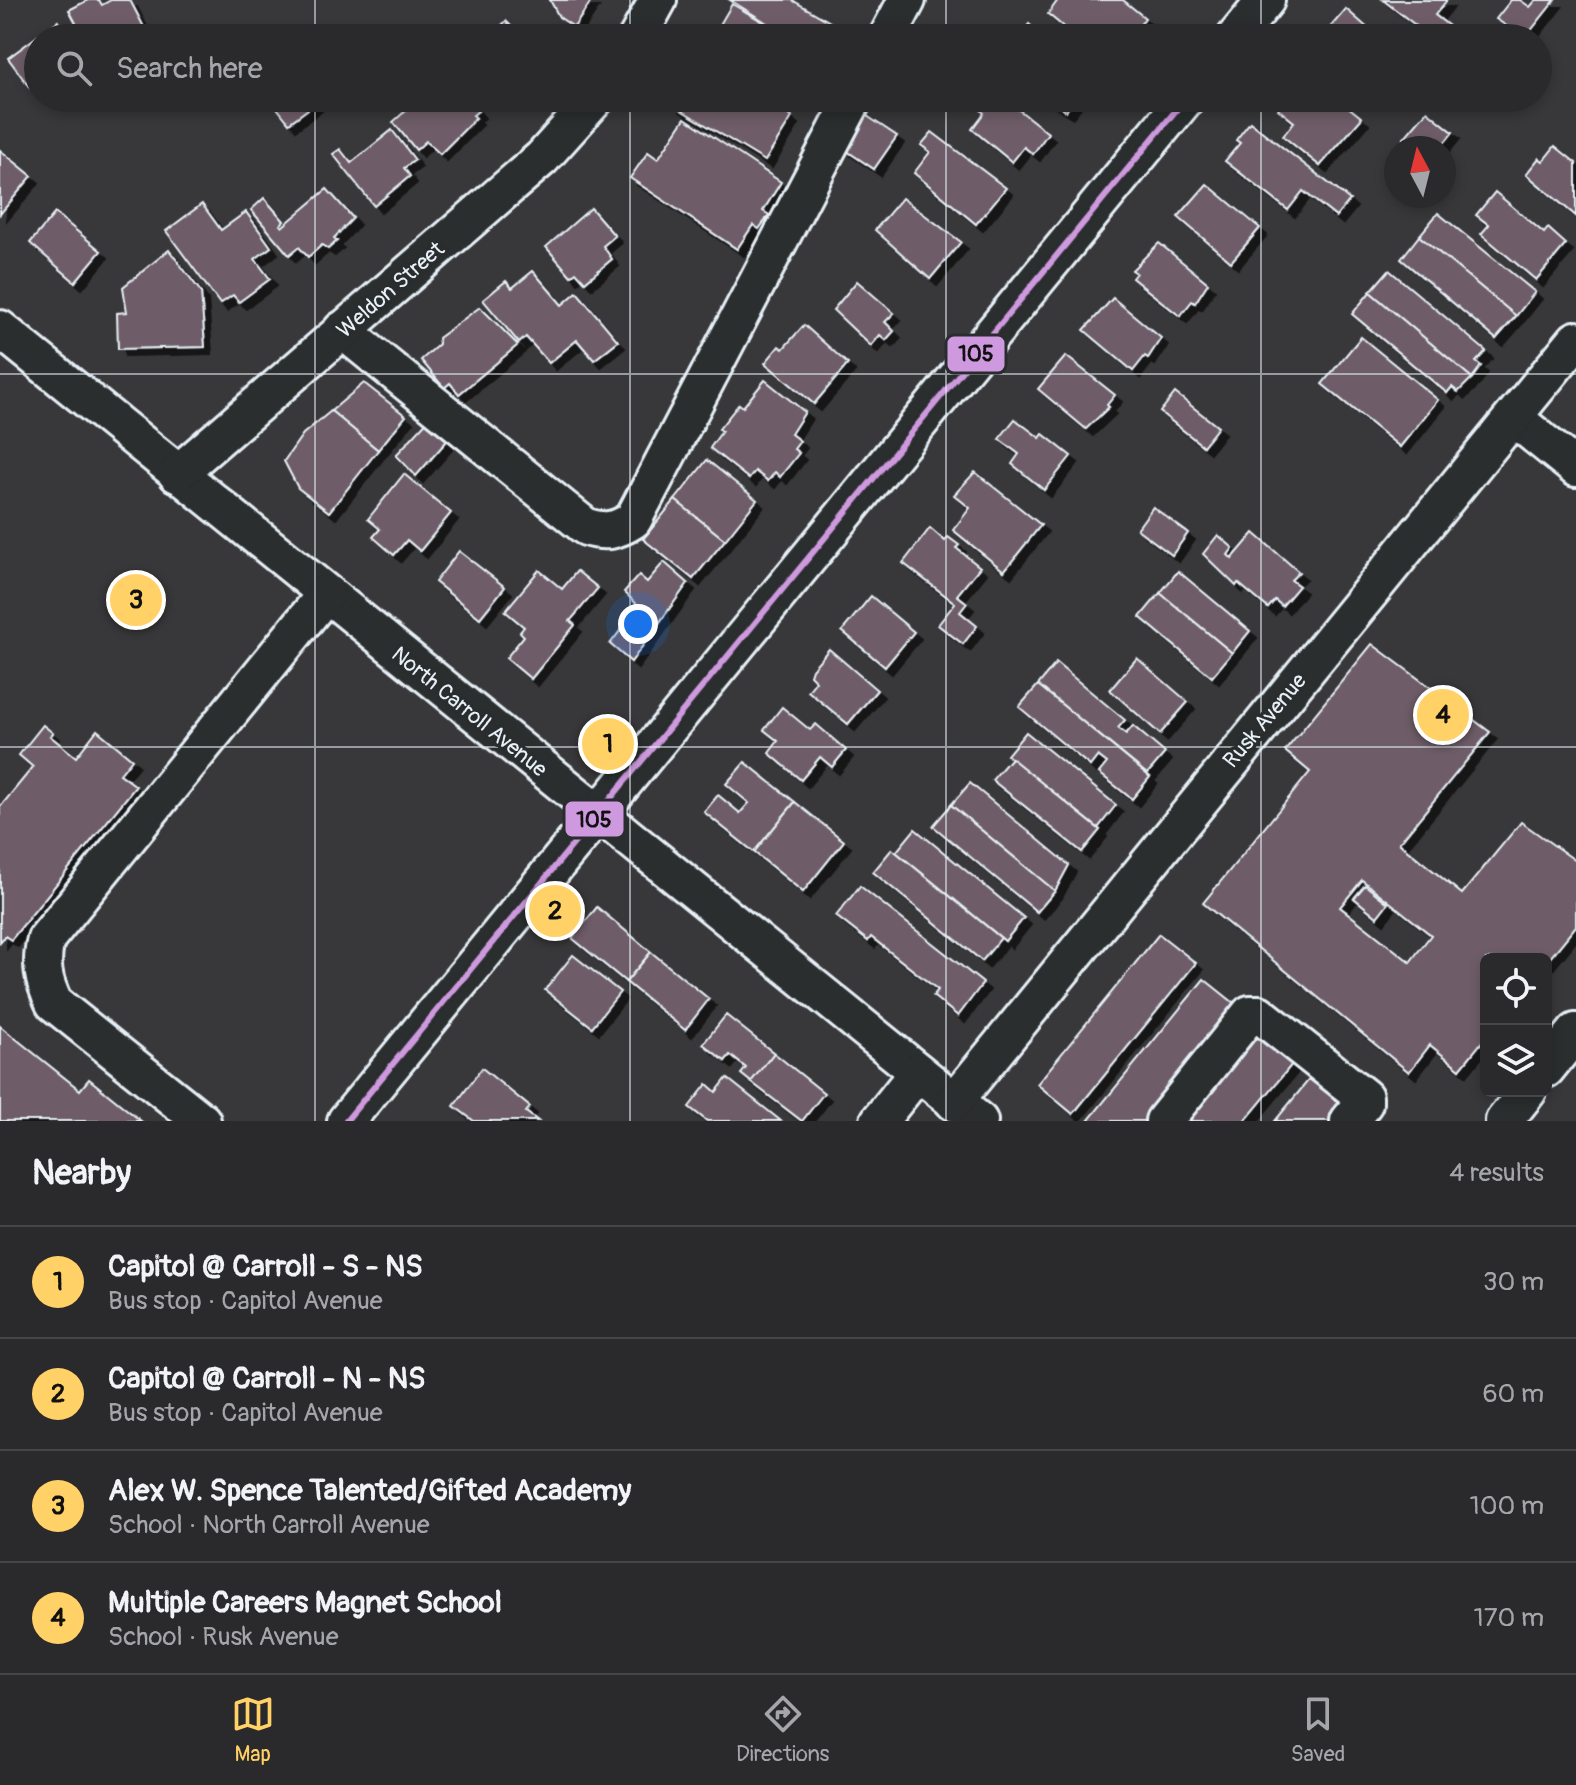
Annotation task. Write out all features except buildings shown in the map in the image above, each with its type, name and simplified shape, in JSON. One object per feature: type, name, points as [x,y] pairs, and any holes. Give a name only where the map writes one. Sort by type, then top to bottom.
[{"type":"street","points":[[645,24],[658,0]]},
{"type":"street","points":[[894,24],[907,0]]},
{"type":"street","points":[[1246,24],[1266,0]]},
{"type":"street","name":"Weldon Street","points":[[177,474],[542,158],[583,112]]},
{"type":"street","points":[[342,330],[586,527],[601,532],[615,530],[633,520],[847,112]]},
{"type":"street","points":[[346,1121],[1174,112]]},
{"type":"street","name":"North Carroll Avenue","points":[[0,329],[966,1111]]},
{"type":"street","name":"Rusk Avenue","points":[[966,1111],[1139,871],[1576,340]]},
{"type":"street","points":[[1514,418],[1576,468]]},
{"type":"street","points":[[202,1121],[54,1003],[44,983],[41,960],[46,939],[326,594]]},
{"type":"street","points":[[1164,1121],[1250,1014],[1259,1014],[1364,1097],[1364,1103],[1349,1121]]},
{"type":"street","points":[[1552,1062],[1576,1032]]},
{"type":"street","points":[[879,1121],[918,1072]]},
{"type":"street","points":[[1504,1121],[1523,1097]]},
{"type":"transit line","name":"105","points":[[346,1121],[1175,112]]},
{"type":"place","name":"Alex W. Spence Talented/Gifted Academy","points":[[136,600]]},
{"type":"place","name":"Multiple Careers Magnet School","points":[[1443,715]]},
{"type":"place","name":"Capitol @ Carroll - S - NS","points":[[608,744]]},
{"type":"place","name":"Capitol @ Carroll - N - NS","points":[[555,911]]}]
